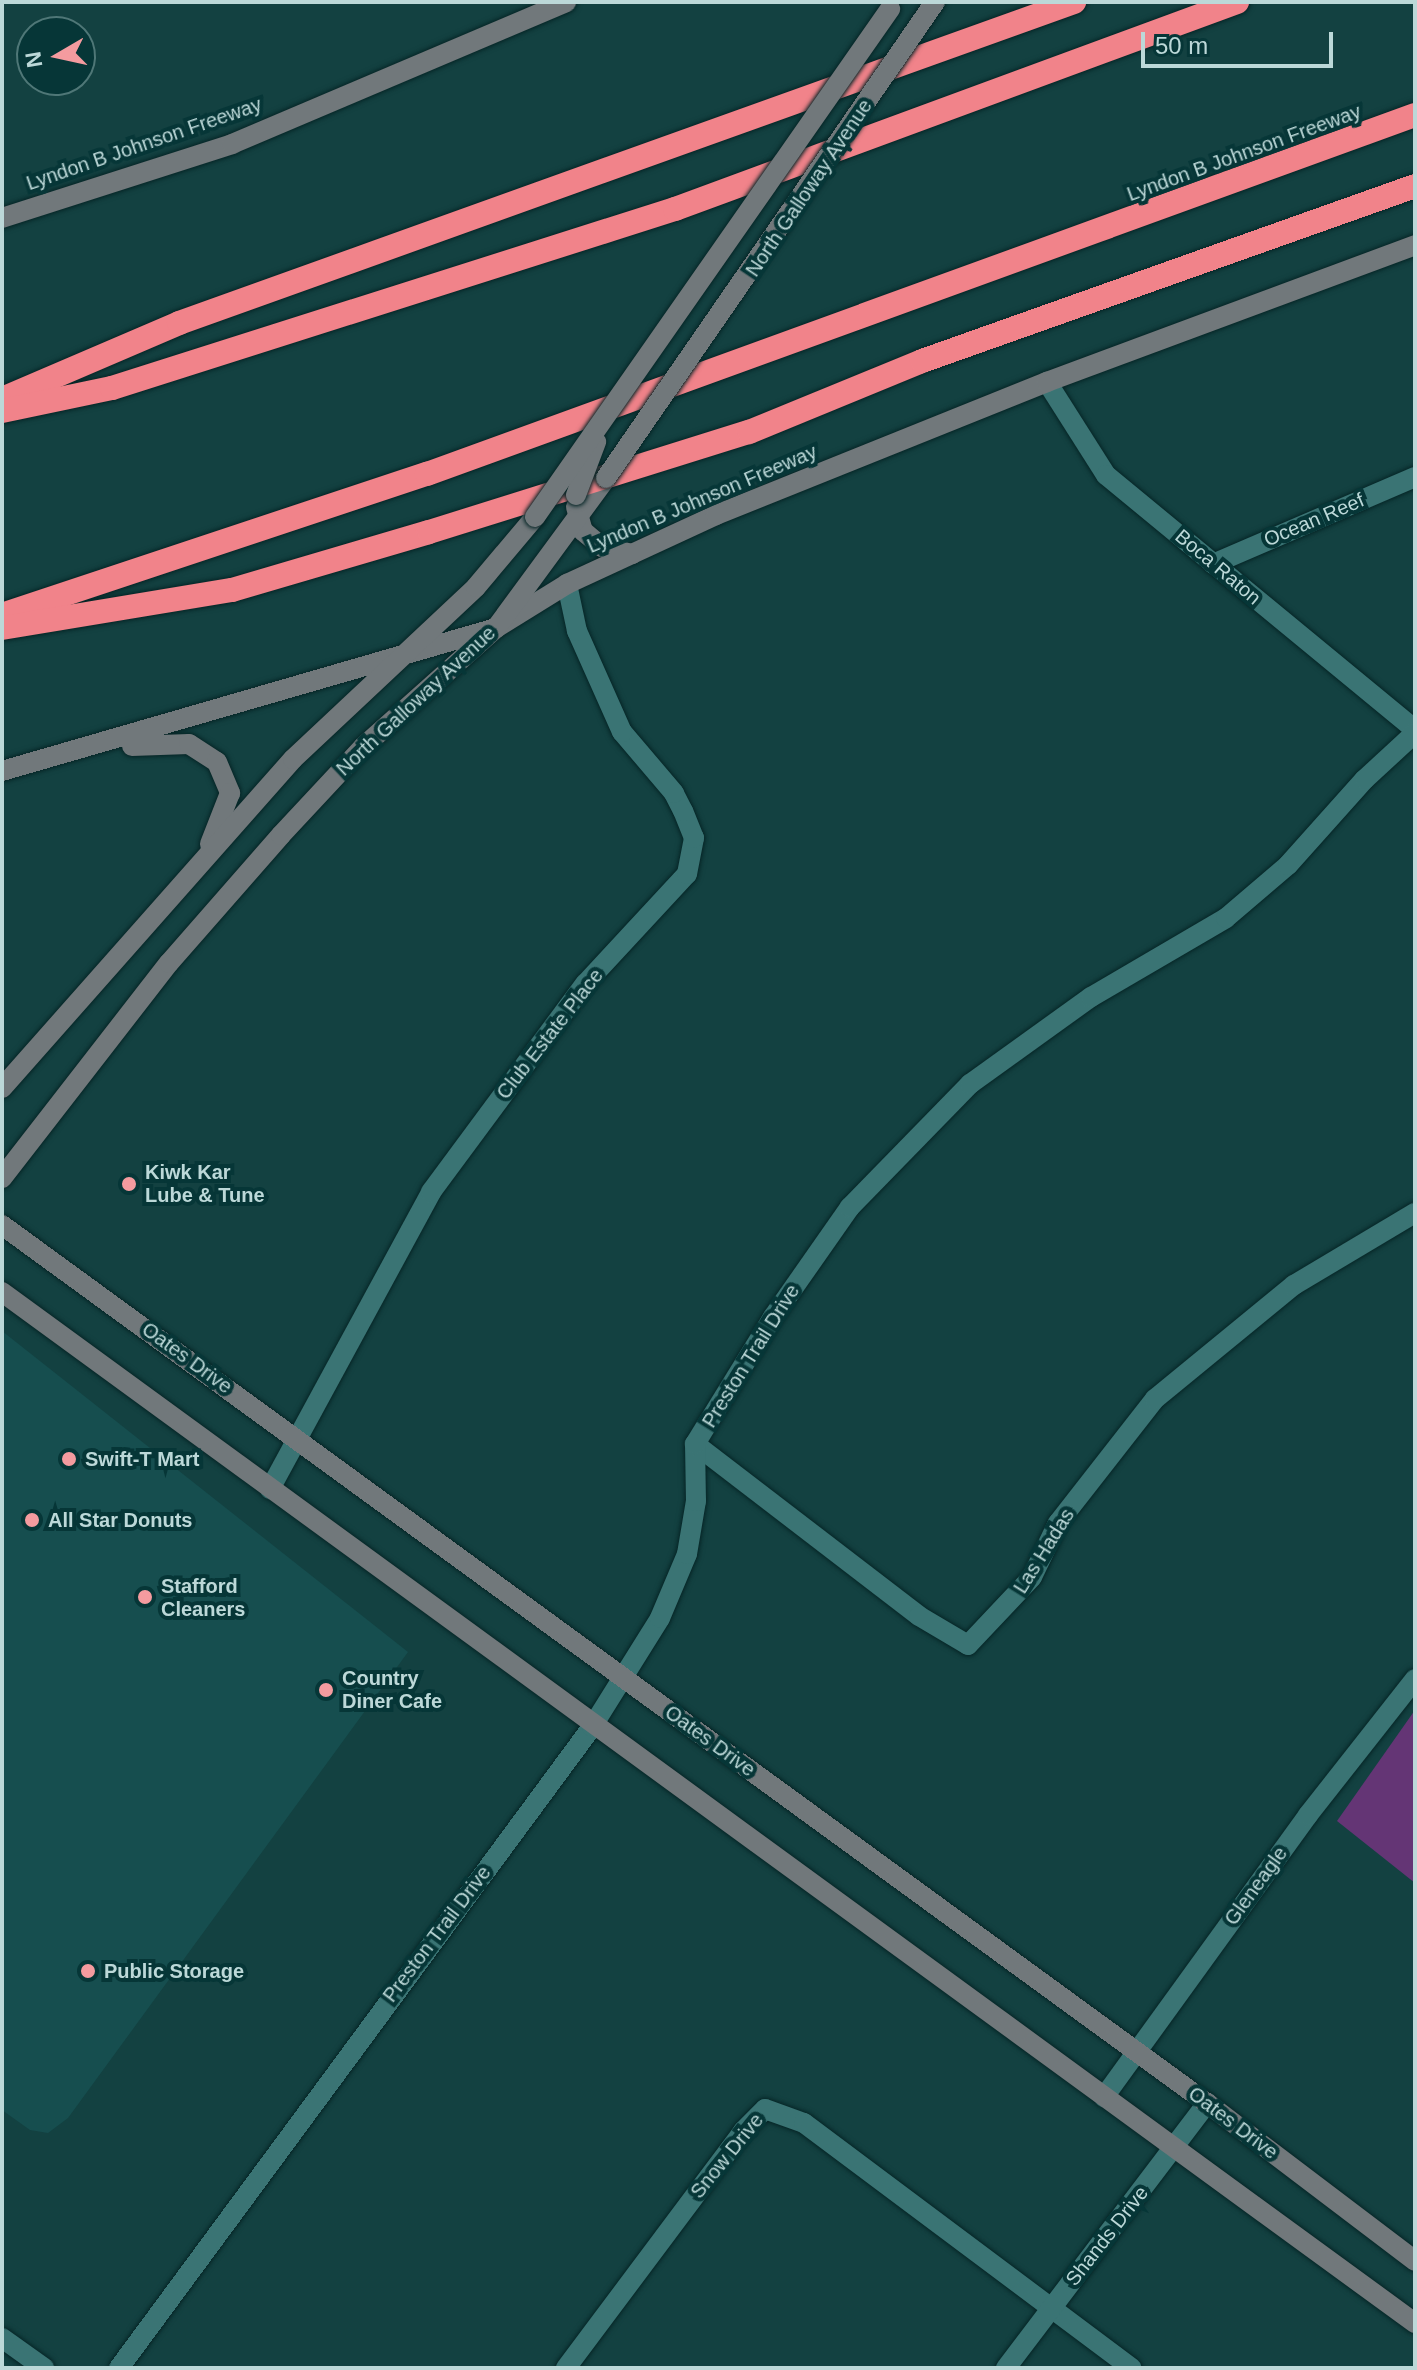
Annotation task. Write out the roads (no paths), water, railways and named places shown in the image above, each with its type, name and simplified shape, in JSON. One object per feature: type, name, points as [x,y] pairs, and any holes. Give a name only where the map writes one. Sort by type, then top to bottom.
[{"type":"highway","points":[[2,399],[179,323],[1074,2]]},
{"type":"highway","points":[[2,411],[112,388],[675,209],[1237,2]]},
{"type":"highway","name":"Lyndon B Johnson Freeway","points":[[2,615],[457,463],[1415,115]]},
{"type":"highway","points":[[2,628],[232,590],[749,432],[922,361],[1148,284],[1415,186]]},
{"type":"main road","name":"Lyndon B Johnson Freeway","points":[[2,218],[232,144],[566,2]]},
{"type":"main road","name":"North Galloway Avenue","points":[[2,1178],[169,963],[281,835],[363,747],[496,628],[606,478],[935,2]]},
{"type":"main road","name":"North Galloway Avenue","points":[[2,1088],[293,759],[476,587],[535,517],[891,5]]},
{"type":"main road","name":"Lyndon B Johnson Freeway","points":[[2,771],[401,659],[496,628],[567,584],[632,554],[1047,382],[1415,245]]},
{"type":"main road","points":[[602,423],[576,495],[576,519],[602,547],[632,554]]},
{"type":"main road","points":[[80,749],[189,744],[217,762],[230,793],[197,870]]},
{"type":"main road","name":"Oates Drive","points":[[2,1225],[296,1436],[622,1679],[1135,2050],[1415,2261]]},
{"type":"main road","points":[[2,1292],[592,1727],[1415,2323]]},
{"type":"street","name":"Boca Raton","points":[[1047,382],[1106,475],[1415,731]]},
{"type":"street","name":"Ocean Reef","points":[[1213,564],[1415,477]]},
{"type":"street","name":"Club Estate Place","points":[[270,1489],[296,1436],[431,1192],[585,984],[687,874],[693,856],[694,838],[674,793],[622,732],[601,687],[577,631],[567,584]]},
{"type":"street","name":"Preston Trail Drive","points":[[119,2368],[592,1727],[680,1581],[696,1501],[695,1444],[773,1317],[850,1207],[970,1084],[1091,997],[1226,918],[1319,835],[1365,779],[1415,731]]},
{"type":"street","name":"Las Hadas","points":[[695,1444],[919,1616],[968,1645],[1032,1577],[1058,1523],[1155,1399],[1294,1285],[1415,1213]]},
{"type":"street","name":"Gleneagle","points":[[1104,2097],[1135,2050],[1415,1679]]},
{"type":"street","name":"Shands Drive","points":[[1006,2368],[1176,2148],[1207,2103]]},
{"type":"street","name":"Snow Drive","points":[[566,2368],[743,2131],[765,2109],[804,2123],[1051,2307]]},
{"type":"street","points":[[1051,2307],[1132,2368]]},
{"type":"street","points":[[2,2338],[44,2368]]},
{"type":"place","name":"Kiwk Kar Lube & Tune","points":[[129,1184]]},
{"type":"place","name":"Swift-T Mart","points":[[69,1459]]},
{"type":"place","name":"All Star Donuts","points":[[32,1520]]},
{"type":"place","name":"Stafford Cleaners","points":[[145,1597]]},
{"type":"place","name":"Country Diner Cafe","points":[[326,1690]]},
{"type":"place","name":"Public Storage","points":[[88,1971]]}]
